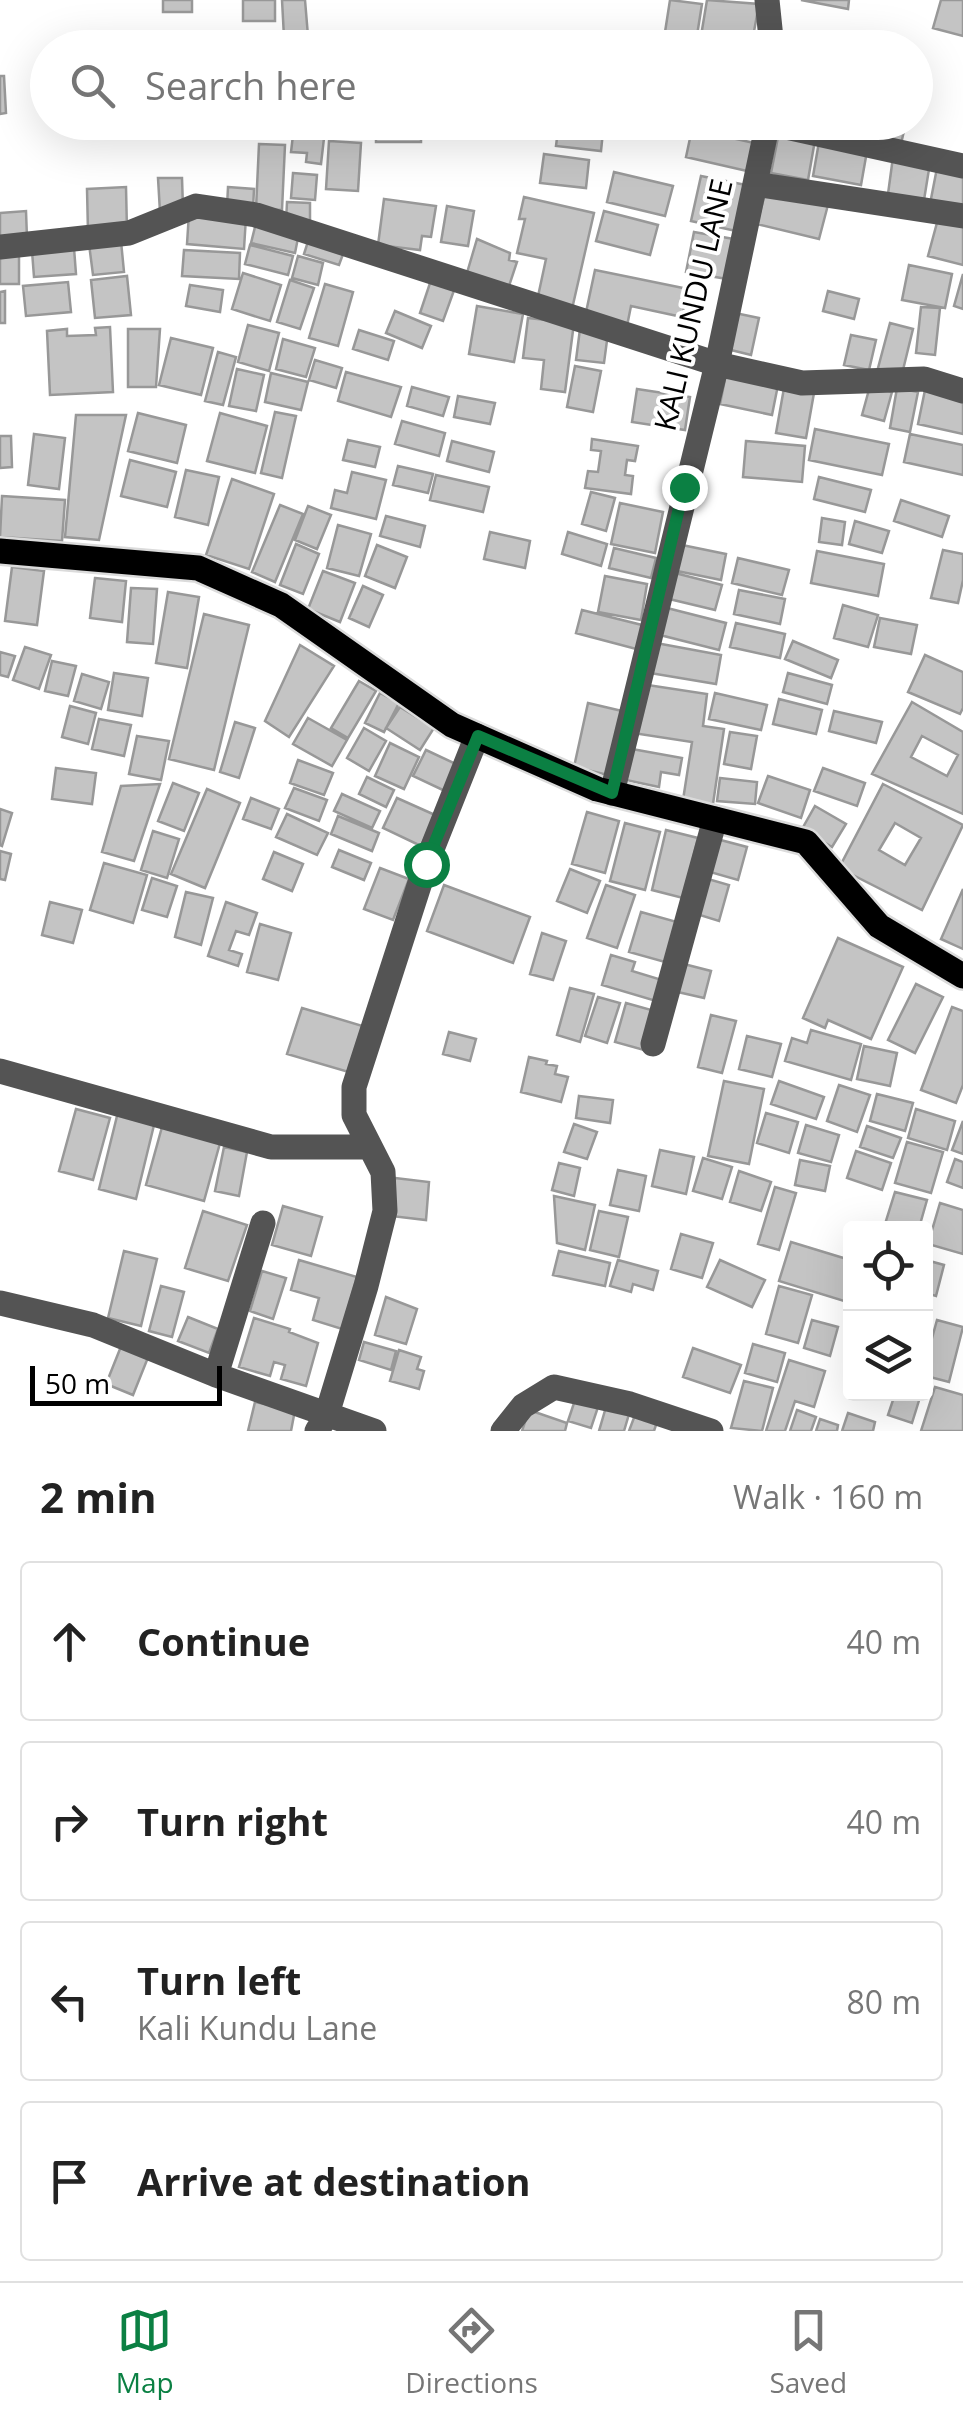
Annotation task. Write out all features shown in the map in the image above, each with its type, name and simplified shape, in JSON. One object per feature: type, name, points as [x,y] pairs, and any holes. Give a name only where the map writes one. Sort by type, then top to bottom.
[{"type":"main road","points":[[0,551],[198,568],[281,605],[452,726],[612,793],[806,842],[879,926],[963,976]]},
{"type":"street","points":[[766,0],[770,30]]},
{"type":"street","name":"KALI KUNDU LANE","points":[[612,793],[716,364],[764,140]]},
{"type":"street","points":[[845,140],[963,166]]},
{"type":"street","points":[[755,184],[963,216]]},
{"type":"street","points":[[0,247],[129,234],[196,206],[256,215],[716,364],[802,383],[924,379],[963,391]]},
{"type":"street","points":[[322,1423],[366,1286],[385,1210],[383,1172],[354,1114],[354,1087],[426,864],[478,736]]},
{"type":"street","points":[[653,1044],[714,819]]},
{"type":"street","points":[[0,1071],[271,1146],[370,1146]]},
{"type":"street","points":[[216,1375],[263,1223]]},
{"type":"street","points":[[0,1303],[93,1325],[322,1423],[374,1431]]},
{"type":"street","points":[[503,1431],[523,1406],[554,1388],[630,1404],[711,1431]]},
{"type":"building","points":[[163,0],[192,0],[192,12],[163,12]]},
{"type":"building","points":[[243,0],[275,0],[275,21],[243,21]]},
{"type":"building","points":[[282,0],[305,0],[308,30],[284,30]]},
{"type":"building","points":[[670,0],[702,4],[698,30],[665,30]]},
{"type":"building","points":[[707,0],[759,4],[754,30],[702,30]]},
{"type":"building","points":[[801,0],[849,0],[848,9]]},
{"type":"building","points":[[941,0],[963,0],[963,36],[933,28]]},
{"type":"building","points":[[0,76],[4,76],[6,113],[0,114]]},
{"type":"building","points":[[292,140],[324,140],[321,164],[306,162],[307,153],[291,152]]},
{"type":"building","points":[[376,140],[421,140],[421,142]]},
{"type":"building","points":[[557,140],[602,140],[601,151],[556,146]]},
{"type":"building","points":[[690,140],[754,143],[747,171],[686,157]]},
{"type":"building","points":[[777,140],[815,140],[808,180],[771,173]]},
{"type":"building","points":[[329,141],[361,143],[358,191],[326,189]]},
{"type":"building","points":[[819,142],[867,151],[861,185],[813,176]]},
{"type":"building","points":[[259,144],[285,145],[282,210],[256,209]]},
{"type":"building","points":[[544,154],[589,160],[586,188],[540,183]]},
{"type":"building","points":[[893,157],[930,163],[924,200],[888,194]]},
{"type":"building","points":[[937,168],[963,173],[963,211],[930,204]]},
{"type":"building","points":[[614,172],[673,186],[665,216],[607,202]]},
{"type":"building","points":[[293,173],[317,175],[315,200],[291,198]]},
{"type":"building","points":[[701,176],[746,185],[736,231],[691,221]]},
{"type":"building","points":[[158,178],[182,178],[183,208],[160,212]]},
{"type":"building","points":[[767,186],[829,201],[819,239],[757,224]]},
{"type":"building","points":[[126,187],[127,231],[88,232],[87,189]]},
{"type":"building","points":[[228,187],[254,189],[253,209],[227,207]]},
{"type":"building","points":[[524,197],[594,213],[572,309],[537,301],[546,259],[517,253],[525,219],[519,219]]},
{"type":"building","points":[[384,199],[436,206],[431,237],[422,236],[420,250],[378,245]]},
{"type":"building","points":[[287,202],[310,203],[310,224],[286,223]]},
{"type":"building","points":[[447,206],[474,211],[468,246],[441,242]]},
{"type":"building","points":[[26,211],[27,238],[0,240],[0,213]]},
{"type":"building","points":[[604,211],[658,225],[650,255],[596,241]]},
{"type":"building","points":[[189,213],[246,217],[244,249],[187,244]]},
{"type":"building","points":[[938,219],[963,225],[963,265],[928,256]]},
{"type":"building","points":[[256,223],[299,233],[295,253],[251,243]]},
{"type":"building","points":[[694,232],[734,239],[727,279],[686,272]]},
{"type":"building","points":[[310,235],[346,246],[339,265],[304,254]]},
{"type":"building","points":[[477,239],[510,253],[509,260],[517,262],[509,286],[464,283]]},
{"type":"building","points":[[121,241],[124,272],[93,275],[89,244]]},
{"type":"building","points":[[250,245],[293,256],[288,275],[245,264]]},
{"type":"building","points":[[74,248],[76,274],[34,277],[32,251]]},
{"type":"building","points":[[184,250],[240,253],[239,279],[182,276]]},
{"type":"building","points":[[19,253],[19,284],[0,284],[0,254]]},
{"type":"building","points":[[298,256],[323,263],[318,285],[292,278]]},
{"type":"building","points":[[909,265],[952,274],[945,308],[902,300]]},
{"type":"building","points":[[595,270],[688,289],[682,317],[631,306],[627,326],[585,317]]},
{"type":"building","points":[[243,273],[281,285],[270,321],[232,309]]},
{"type":"building","points":[[433,274],[457,282],[443,321],[420,313]]},
{"type":"building","points":[[963,274],[963,309],[954,306]]},
{"type":"building","points":[[127,276],[131,315],[95,318],[91,280]]},
{"type":"building","points":[[290,280],[314,288],[300,329],[277,322]]},
{"type":"building","points":[[68,282],[71,312],[26,316],[23,286]]},
{"type":"building","points":[[325,284],[353,292],[338,346],[309,338]]},
{"type":"building","points":[[190,285],[223,290],[220,312],[186,306]]},
{"type":"building","points":[[5,291],[5,323],[0,323],[0,292]]},
{"type":"building","points":[[828,291],[859,299],[854,319],[823,311]]},
{"type":"building","points":[[477,306],[523,314],[514,362],[469,354]]},
{"type":"building","points":[[921,307],[940,308],[935,355],[916,353]]},
{"type":"building","points":[[395,311],[431,326],[422,348],[386,333]]},
{"type":"building","points":[[735,313],[759,318],[751,355],[727,349]]},
{"type":"building","points":[[528,318],[574,323],[565,392],[541,389],[544,360],[523,358]]},
{"type":"building","points":[[890,323],[913,329],[902,374],[878,368]]},
{"type":"building","points":[[248,325],[279,333],[269,371],[238,362]]},
{"type":"building","points":[[110,327],[113,392],[50,395],[47,331],[67,329],[67,336],[96,335],[95,328]]},
{"type":"building","points":[[128,329],[160,329],[156,387],[128,387]]},
{"type":"building","points":[[580,329],[608,333],[604,363],[576,360]]},
{"type":"building","points":[[359,330],[394,341],[388,360],[353,349]]},
{"type":"building","points":[[851,335],[876,340],[869,370],[844,365]]},
{"type":"building","points":[[171,338],[213,348],[201,395],[159,385]]},
{"type":"building","points":[[283,339],[315,348],[306,377],[276,369]]},
{"type":"building","points":[[218,352],[236,357],[223,405],[205,401]]},
{"type":"building","points":[[315,360],[342,368],[336,388],[309,380]]},
{"type":"building","points":[[575,366],[601,371],[593,412],[567,407]]},
{"type":"building","points":[[237,369],[264,375],[256,411],[229,406]]},
{"type":"building","points":[[346,372],[401,387],[391,417],[338,401]]},
{"type":"building","points":[[271,373],[308,382],[301,410],[265,402]]},
{"type":"building","points":[[726,374],[778,385],[772,415],[720,404]]},
{"type":"building","points":[[870,386],[892,392],[884,421],[862,415]]},
{"type":"building","points":[[412,387],[449,397],[443,416],[407,406]]},
{"type":"building","points":[[784,388],[814,393],[806,438],[776,433]]},
{"type":"building","points":[[897,388],[918,392],[910,432],[890,428]]},
{"type":"building","points":[[637,389],[690,397],[685,430],[632,422]]},
{"type":"building","points":[[925,390],[963,398],[963,434],[918,424]]},
{"type":"building","points":[[458,396],[495,403],[490,424],[454,417]]},
{"type":"building","points":[[275,412],[296,416],[282,478],[261,473]]},
{"type":"building","points":[[138,413],[186,425],[177,463],[128,451]]},
{"type":"building","points":[[220,413],[267,426],[255,473],[207,461]]},
{"type":"building","points":[[76,415],[126,415],[99,540],[65,537]]},
{"type":"building","points":[[402,421],[445,433],[439,456],[395,444]]},
{"type":"building","points":[[815,429],[889,444],[882,475],[809,460]]},
{"type":"building","points":[[34,434],[65,438],[59,489],[28,485]]},
{"type":"building","points":[[910,434],[963,445],[963,475],[904,462]]},
{"type":"building","points":[[0,436],[11,436],[12,467],[0,468]]},
{"type":"building","points":[[592,439],[638,446],[635,461],[627,460],[625,475],[633,476],[631,494],[585,488],[588,471],[598,472],[601,451],[591,450]]},
{"type":"building","points":[[348,440],[380,447],[375,467],[343,460]]},
{"type":"building","points":[[452,441],[494,452],[489,472],[447,461]]},
{"type":"building","points":[[746,441],[805,446],[802,482],[743,477]]},
{"type":"building","points":[[130,460],[176,472],[167,507],[121,496]]},
{"type":"building","points":[[398,466],[433,474],[428,493],[393,485]]},
{"type":"building","points":[[186,470],[219,477],[208,525],[175,517]]},
{"type":"building","points":[[352,472],[386,480],[376,519],[331,508],[335,490],[347,493]]},
{"type":"building","points":[[436,475],[489,487],[483,512],[430,500]]},
{"type":"building","points":[[819,477],[871,490],[865,512],[814,499]]},
{"type":"building","points":[[232,479],[274,494],[249,569],[206,555]]},
{"type":"building","points":[[591,492],[615,498],[606,531],[582,524]]},
{"type":"building","points":[[2,496],[65,500],[62,541],[0,537]]},
{"type":"building","points":[[901,500],[949,516],[942,537],[894,521]]},
{"type":"building","points":[[620,503],[663,512],[655,553],[611,544]]},
{"type":"building","points":[[280,505],[303,514],[275,582],[252,572]]},
{"type":"building","points":[[308,506],[331,515],[317,549],[295,540]]},
{"type":"building","points":[[386,516],[425,526],[420,547],[380,536]]},
{"type":"building","points":[[822,518],[845,522],[842,545],[819,542]]},
{"type":"building","points":[[855,521],[889,531],[882,553],[849,544]]},
{"type":"building","points":[[338,525],[371,534],[359,576],[327,568]]},
{"type":"building","points":[[490,532],[530,541],[525,568],[484,559]]},
{"type":"building","points":[[568,532],[607,544],[601,566],[562,554]]},
{"type":"building","points":[[296,544],[319,554],[303,594],[280,585]]},
{"type":"building","points":[[377,545],[407,557],[395,588],[365,576]]},
{"type":"building","points":[[682,545],[726,554],[721,580],[677,571]]},
{"type":"building","points":[[614,548],[656,558],[651,578],[609,568]]},
{"type":"building","points":[[943,550],[963,554],[958,603],[931,598]]},
{"type":"building","points":[[817,551],[884,564],[878,596],[811,583]]},
{"type":"building","points":[[738,558],[789,570],[782,595],[732,583]]},
{"type":"building","points":[[12,567],[44,571],[37,625],[5,621]]},
{"type":"building","points":[[323,571],[355,583],[340,622],[308,609]]},
{"type":"building","points":[[671,572],[722,585],[715,610],[665,598]]},
{"type":"building","points":[[605,576],[647,584],[641,620],[598,612]]},
{"type":"building","points":[[95,578],[126,581],[122,622],[90,618]]},
{"type":"building","points":[[363,586],[383,595],[369,627],[349,618]]},
{"type":"building","points":[[131,588],[157,589],[153,644],[127,642]]},
{"type":"building","points":[[739,590],[785,599],[780,624],[734,614]]},
{"type":"building","points":[[168,592],[199,597],[187,668],[156,663]]},
{"type":"building","points":[[843,605],[878,615],[868,647],[834,638]]},
{"type":"building","points":[[667,608],[726,623],[719,650],[660,635]]},
{"type":"building","points":[[582,610],[646,626],[640,650],[576,633]]},
{"type":"building","points":[[204,614],[249,625],[214,770],[169,759]]},
{"type":"building","points":[[880,618],[917,625],[911,654],[874,647]]},
{"type":"building","points":[[736,623],[785,634],[780,658],[730,647]]},
{"type":"building","points":[[793,641],[838,660],[831,678],[785,659]]},
{"type":"building","points":[[656,643],[721,655],[716,684],[650,673]]},
{"type":"building","points":[[300,645],[334,666],[289,737],[265,721]]},
{"type":"building","points":[[25,647],[51,655],[39,689],[13,680]]},
{"type":"building","points":[[0,652],[15,656],[8,677],[0,675]]},
{"type":"building","points":[[925,655],[963,672],[960,714],[908,692]]},
{"type":"building","points":[[52,661],[76,666],[68,696],[45,691]]},
{"type":"building","points":[[114,673],[148,678],[142,716],[108,710]]},
{"type":"building","points":[[788,673],[832,685],[827,704],[783,692]]},
{"type":"building","points":[[82,674],[109,682],[101,709],[74,701]]},
{"type":"building","points":[[359,681],[376,691],[348,738],[331,728]]},
{"type":"building","points":[[641,684],[707,694],[703,726],[724,729],[713,804],[683,800],[692,742],[633,733]]},
{"type":"building","points":[[380,693],[399,703],[384,732],[365,723]]},
{"type":"building","points":[[715,693],[767,705],[761,730],[709,719]]},
{"type":"building","points":[[779,699],[822,710],[816,734],[773,724]]},
{"type":"building","points":[[912,702],[963,732],[963,814],[872,774]],"holes":[[[922,736],[958,755],[947,776],[911,757]]]},
{"type":"building","points":[[588,703],[622,711],[608,775],[574,767]]},
{"type":"building","points":[[70,706],[96,713],[88,744],[62,737]]},
{"type":"building","points":[[400,707],[434,728],[420,750],[386,728]]},
{"type":"building","points":[[834,711],[882,722],[876,743],[829,731]]},
{"type":"building","points":[[308,718],[347,740],[332,766],[293,744]]},
{"type":"building","points":[[99,719],[131,725],[124,756],[92,749]]},
{"type":"building","points":[[235,722],[255,728],[239,778],[220,772]]},
{"type":"building","points":[[364,728],[386,741],[369,771],[347,758]]},
{"type":"building","points":[[730,732],[757,736],[751,769],[724,764]]},
{"type":"building","points":[[137,736],[169,741],[161,780],[129,774]]},
{"type":"building","points":[[390,743],[419,757],[404,789],[375,776]]},
{"type":"building","points":[[632,749],[682,758],[679,775],[661,772],[659,787],[626,780]]},
{"type":"building","points":[[426,750],[458,765],[445,791],[413,776]]},
{"type":"building","points":[[298,760],[333,773],[324,795],[290,783]]},
{"type":"building","points":[[56,768],[96,773],[92,804],[52,799]]},
{"type":"building","points":[[823,768],[865,783],[857,806],[814,791]]},
{"type":"building","points":[[768,776],[810,790],[801,818],[758,803]]},
{"type":"building","points":[[367,777],[394,790],[386,807],[359,794]]},
{"type":"building","points":[[720,778],[757,782],[755,804],[717,801]]},
{"type":"building","points":[[173,783],[199,793],[184,831],[158,821]]},
{"type":"building","points":[[160,784],[134,861],[102,852],[121,786]]},
{"type":"building","points":[[883,784],[963,825],[922,910],[839,868]],"holes":[[[895,823],[921,838],[905,865],[879,850]]]},
{"type":"building","points":[[294,788],[327,800],[319,821],[285,808]]},
{"type":"building","points":[[207,789],[240,803],[205,888],[171,874]]},
{"type":"building","points":[[342,794],[380,811],[372,828],[334,811]]},
{"type":"building","points":[[251,798],[279,809],[271,829],[243,819]]},
{"type":"building","points":[[397,798],[435,815],[421,846],[383,828]]},
{"type":"building","points":[[815,806],[846,824],[832,847],[802,829]]},
{"type":"building","points":[[0,809],[12,813],[2,846],[0,845]]},
{"type":"building","points":[[587,812],[619,821],[605,873],[572,864]]},
{"type":"building","points":[[287,814],[328,833],[317,855],[276,837]]},
{"type":"building","points":[[338,816],[379,833],[372,851],[331,834]]},
{"type":"building","points":[[625,823],[660,832],[645,890],[610,881]]},
{"type":"building","points":[[666,830],[698,838],[683,898],[652,890]]},
{"type":"building","points":[[153,831],[179,839],[167,878],[141,870]]},
{"type":"building","points":[[713,838],[747,847],[738,880],[703,870]]},
{"type":"building","points":[[339,850],[371,863],[364,880],[332,867]]},
{"type":"building","points":[[0,851],[11,854],[5,880],[0,879]]},
{"type":"building","points":[[274,852],[303,864],[292,891],[263,879]]},
{"type":"building","points":[[104,863],[147,875],[133,923],[90,910]]},
{"type":"building","points":[[380,868],[409,879],[393,920],[364,909]]},
{"type":"building","points":[[570,869],[600,881],[587,913],[557,901]]},
{"type":"building","points":[[701,877],[729,885],[719,921],[690,912]]},
{"type":"building","points":[[152,878],[177,886],[167,917],[142,910]]},
{"type":"building","points":[[444,885],[530,917],[513,963],[427,931]]},
{"type":"building","points":[[606,885],[635,895],[617,948],[587,938]]},
{"type":"building","points":[[963,889],[963,949],[941,939]]},
{"type":"building","points":[[186,892],[213,898],[201,945],[175,937]]},
{"type":"building","points":[[50,902],[82,910],[73,943],[42,935]]},
{"type":"building","points":[[226,902],[257,913],[249,935],[236,931],[229,950],[242,954],[238,966],[208,956]]},
{"type":"building","points":[[641,912],[677,922],[665,962],[629,952]]},
{"type":"building","points":[[260,924],[291,933],[278,980],[247,972]]},
{"type":"building","points":[[542,933],[566,941],[553,980],[530,974]]},
{"type":"building","points":[[838,938],[903,967],[871,1039],[828,1020],[825,1028],[803,1018]]},
{"type":"building","points":[[611,955],[635,962],[632,971],[662,980],[656,1001],[602,985]]},
{"type":"building","points":[[676,962],[711,971],[704,998],[669,990]]},
{"type":"building","points":[[916,984],[943,997],[915,1053],[888,1040]]},
{"type":"building","points":[[570,988],[594,994],[580,1042],[557,1035]]},
{"type":"building","points":[[598,997],[620,1003],[607,1043],[585,1036]]},
{"type":"building","points":[[626,1003],[655,1011],[644,1050],[615,1042]]},
{"type":"building","points":[[952,1007],[963,1011],[963,1085],[956,1103],[921,1090]]},
{"type":"building","points":[[302,1008],[366,1027],[352,1073],[287,1054]]},
{"type":"building","points":[[711,1015],[736,1021],[722,1073],[698,1067]]},
{"type":"building","points":[[811,1030],[861,1044],[851,1080],[785,1061],[792,1038],[807,1043]]},
{"type":"building","points":[[449,1032],[476,1039],[470,1061],[443,1054]]},
{"type":"building","points":[[747,1036],[781,1044],[772,1077],[739,1069]]},
{"type":"building","points":[[864,1046],[897,1053],[890,1086],[857,1079]]},
{"type":"building","points":[[529,1057],[557,1066],[555,1074],[568,1077],[561,1102],[521,1092]]},
{"type":"building","points":[[724,1081],[764,1089],[749,1164],[708,1156]]},
{"type":"building","points":[[779,1081],[824,1097],[816,1119],[771,1104]]},
{"type":"building","points":[[839,1085],[870,1095],[857,1132],[827,1121]]},
{"type":"building","points":[[877,1094],[913,1103],[905,1131],[870,1121]]},
{"type":"building","points":[[579,1096],[613,1100],[610,1123],[576,1118]]},
{"type":"building","points":[[76,1109],[110,1118],[93,1180],[59,1171]]},
{"type":"building","points":[[916,1109],[955,1121],[947,1150],[908,1138]]},
{"type":"building","points":[[118,1112],[155,1121],[136,1199],[99,1189]]},
{"type":"building","points":[[766,1113],[798,1122],[789,1153],[757,1143]]},
{"type":"building","points":[[963,1121],[963,1154],[952,1150]]},
{"type":"building","points":[[574,1124],[597,1132],[587,1159],[564,1152]]},
{"type":"building","points":[[806,1125],[839,1135],[831,1162],[798,1153]]},
{"type":"building","points":[[867,1126],[901,1138],[893,1158],[860,1147]]},
{"type":"building","points":[[162,1127],[220,1143],[204,1201],[146,1185]]},
{"type":"building","points":[[907,1142],[943,1152],[931,1193],[895,1183]]},
{"type":"building","points":[[224,1147],[247,1152],[239,1196],[215,1191]]},
{"type":"building","points":[[660,1150],[694,1157],[686,1194],[652,1186]]},
{"type":"building","points":[[856,1151],[891,1163],[882,1190],[847,1178]]},
{"type":"building","points":[[703,1158],[732,1167],[722,1199],[693,1191]]},
{"type":"building","points":[[955,1159],[963,1162],[963,1188],[947,1182]]},
{"type":"building","points":[[800,1160],[830,1166],[825,1191],[795,1185]]},
{"type":"building","points":[[559,1163],[580,1168],[574,1196],[552,1190]]},
{"type":"building","points":[[618,1170],[646,1176],[639,1211],[610,1205]]},
{"type":"building","points":[[739,1171],[771,1182],[761,1211],[730,1202]]},
{"type":"building","points":[[395,1178],[429,1182],[426,1220],[391,1216]]},
{"type":"building","points":[[775,1187],[796,1193],[779,1250],[758,1244]]},
{"type":"building","points":[[895,1192],[927,1200],[921,1221],[886,1221]]},
{"type":"building","points":[[554,1196],[595,1205],[585,1250],[557,1243]]},
{"type":"building","points":[[940,1203],[963,1210],[963,1254],[933,1245],[933,1227]]},
{"type":"building","points":[[283,1206],[322,1217],[311,1256],[272,1245]]},
{"type":"building","points":[[203,1211],[247,1225],[228,1281],[185,1268]]},
{"type":"building","points":[[599,1211],[628,1217],[619,1257],[590,1250]]},
{"type":"building","points":[[681,1234],[713,1243],[702,1278],[671,1269]]},
{"type":"building","points":[[791,1242],[843,1258],[843,1301],[779,1281]]},
{"type":"building","points":[[124,1251],[157,1259],[141,1326],[108,1318]]},
{"type":"building","points":[[559,1251],[610,1263],[605,1286],[553,1275]]},
{"type":"building","points":[[299,1260],[357,1277],[342,1329],[313,1320],[319,1298],[291,1290]]},
{"type":"building","points":[[618,1260],[658,1271],[653,1290],[633,1284],[631,1292],[610,1286]]},
{"type":"building","points":[[720,1260],[765,1280],[752,1307],[707,1287]]},
{"type":"building","points":[[933,1262],[944,1265],[936,1296],[933,1295]]},
{"type":"building","points":[[262,1271],[286,1278],[273,1319],[250,1311]]},
{"type":"building","points":[[161,1286],[184,1292],[172,1337],[149,1331]]},
{"type":"building","points":[[779,1286],[812,1295],[798,1343],[766,1334]]},
{"type":"building","points":[[386,1297],[417,1309],[406,1344],[375,1335]]},
{"type":"building","points":[[188,1317],[218,1329],[209,1353],[178,1341]]},
{"type":"building","points":[[254,1318],[318,1343],[306,1386],[281,1379],[285,1365],[274,1362],[270,1376],[239,1367]]},
{"type":"building","points":[[812,1320],[838,1327],[830,1356],[804,1348]]},
{"type":"building","points":[[937,1320],[963,1327],[949,1382],[933,1378]]},
{"type":"building","points":[[364,1342],[396,1351],[391,1370],[359,1360]]},
{"type":"building","points":[[122,1344],[149,1355],[133,1395],[106,1384]]},
{"type":"building","points":[[753,1344],[785,1353],[777,1382],[745,1373]]},
{"type":"building","points":[[693,1348],[741,1365],[730,1393],[683,1377]]},
{"type":"building","points":[[399,1350],[421,1357],[417,1369],[424,1371],[419,1389],[390,1381]]},
{"type":"building","points":[[789,1360],[825,1371],[814,1407],[795,1401],[785,1431],[766,1431]]},
{"type":"building","points":[[744,1381],[773,1388],[762,1431],[731,1428]]},
{"type":"building","points":[[935,1387],[963,1395],[963,1431],[921,1431]]},
{"type":"building","points":[[576,1397],[599,1404],[591,1428],[568,1421]]},
{"type":"building","points":[[893,1401],[919,1401],[912,1423],[888,1415]]},
{"type":"building","points":[[255,1402],[295,1410],[291,1431],[248,1431]]},
{"type":"building","points":[[606,1407],[629,1414],[624,1431],[599,1431]]},
{"type":"building","points":[[529,1410],[567,1423],[565,1431],[522,1431]]},
{"type":"building","points":[[797,1410],[816,1417],[811,1431],[790,1431]]},
{"type":"building","points":[[848,1413],[875,1422],[873,1431],[842,1431]]},
{"type":"building","points":[[635,1415],[657,1422],[654,1431],[629,1431]]},
{"type":"building","points":[[820,1419],[838,1425],[837,1431],[816,1431]]},
{"type":"route","points":[[426,864],[478,736],[612,793],[684,487]]}]
